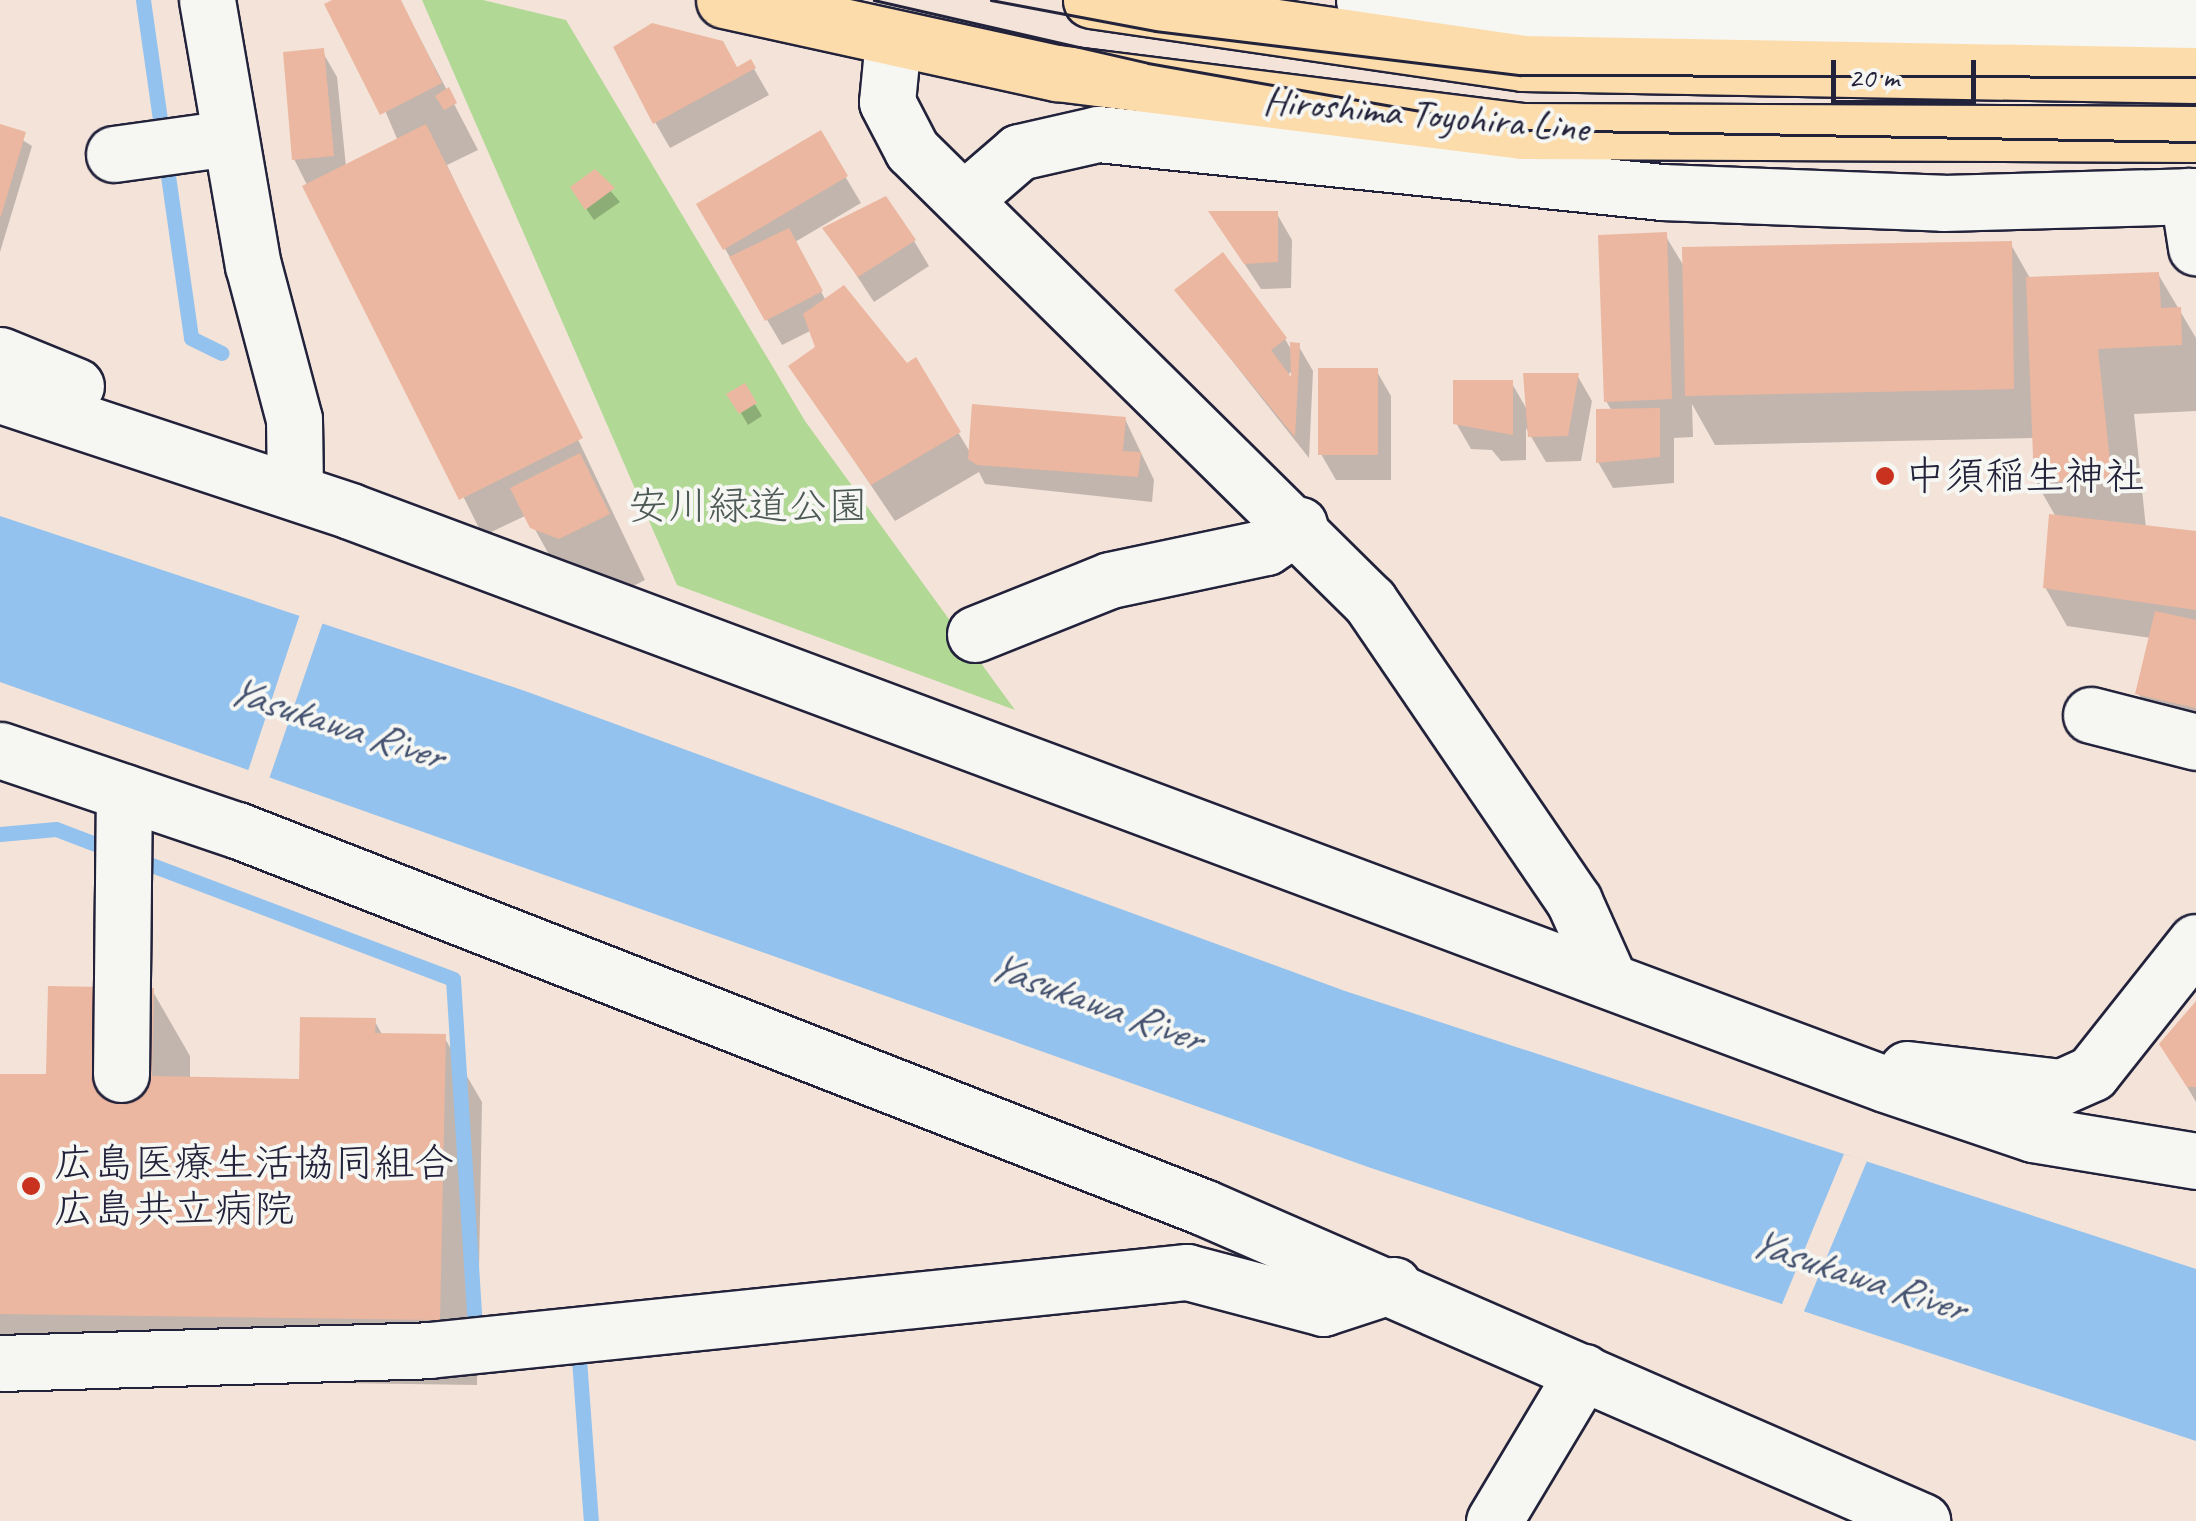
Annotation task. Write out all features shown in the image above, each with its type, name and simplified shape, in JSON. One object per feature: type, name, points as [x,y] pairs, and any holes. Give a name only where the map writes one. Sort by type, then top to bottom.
[{"type":"main road","name":"Hiroshima Toyohira Line","points":[[724,0],[1057,74],[1520,130],[2196,134]]},
{"type":"main road","name":"Hiroshima Toyohira Line","points":[[1091,0],[1523,63],[2193,75]]},
{"type":"street","points":[[208,0],[175,145],[291,403],[295,491]]},
{"type":"street","points":[[1375,1],[1524,18],[1771,25],[2052,10],[2196,21]]},
{"type":"street","points":[[893,40],[887,102],[912,150],[968,196],[1299,525],[1370,602],[1574,901],[1608,977]]},
{"type":"street","points":[[968,196],[1019,152],[1098,134],[1662,192],[2193,213]]},
{"type":"street","points":[[0,355],[295,491]]},
{"type":"street","points":[[0,395],[295,491],[1608,977],[1871,1079],[2033,1134],[2196,1161]]},
{"type":"street","points":[[975,634],[1110,580],[1266,547],[1299,525]]},
{"type":"street","points":[[2091,715],[2196,742]]},
{"type":"street","points":[[0,750],[124,792],[1392,1285],[1914,1519]]},
{"type":"street","points":[[121,1074],[124,792]]},
{"type":"street","points":[[1871,1079],[1919,1066],[2060,1087],[2092,1073],[2196,942]]},
{"type":"street","points":[[0,1363],[429,1350],[1187,1272],[1323,1308],[1392,1285]]},
{"type":"street","points":[[1494,1521],[1583,1372]]},
{"type":"green space","name":"安川緑道公園","points":[[422,0],[483,0],[566,20],[805,421],[1015,710],[677,585]]},
{"type":"water","name":"Yasukawa River","points":[[0,516],[525,691],[1345,991],[2196,1269],[2196,1441],[1371,1168],[0,682]]},
{"type":"pier","points":[[301,611],[324,619],[268,782],[247,774]]},
{"type":"pier","points":[[1844,1154],[1867,1161],[1802,1316],[1780,1309]]},
{"type":"building","points":[[332,0],[401,0],[442,83],[380,115],[324,4]]},
{"type":"building","points":[[652,23],[723,41],[737,67],[751,59],[756,68],[653,124],[613,47]]},
{"type":"building","points":[[324,48],[334,156],[292,160],[283,52]]},
{"type":"building","points":[[449,87],[457,103],[444,110],[435,96]]},
{"type":"building","points":[[0,124],[26,132],[1,216],[0,216]]},
{"type":"building","points":[[426,124],[583,438],[459,500],[302,186]]},
{"type":"building","points":[[821,130],[848,176],[723,250],[696,204]]},
{"type":"building","points":[[595,169],[615,188],[585,210],[570,187]]},
{"type":"building","points":[[886,196],[916,240],[858,277],[822,228]]},
{"type":"building","points":[[1208,211],[1278,211],[1278,262],[1244,264]]},
{"type":"building","points":[[789,228],[823,291],[765,321],[729,257]]},
{"type":"building","points":[[1667,232],[1672,399],[1604,402],[1598,235]]},
{"type":"building","points":[[2012,241],[2014,389],[1685,396],[1682,247]]},
{"type":"building","points":[[1223,252],[1287,338],[1271,350],[1291,377],[1290,342],[1300,343],[1295,437],[1174,290]]},
{"type":"building","points":[[2159,272],[2161,308],[2181,307],[2182,345],[2098,349],[2112,480],[2034,483],[2026,277]]},
{"type":"building","points":[[844,285],[907,363],[916,357],[961,432],[871,485],[788,366],[815,347],[803,314]]},
{"type":"building","points":[[1318,368],[1378,368],[1378,455],[1318,455]]},
{"type":"building","points":[[1523,373],[1579,373],[1568,436],[1528,437]]},
{"type":"building","points":[[1453,380],[1513,380],[1513,435],[1453,424]]},
{"type":"building","points":[[745,383],[757,403],[739,414],[726,394]]},
{"type":"building","points":[[972,404],[1126,417],[1123,451],[1141,452],[1138,477],[977,465],[968,459]]},
{"type":"building","points":[[1660,408],[1660,457],[1596,463],[1596,409]]},
{"type":"building","points":[[580,453],[610,514],[559,539],[530,528],[510,488]]},
{"type":"building","points":[[2049,514],[2196,531],[2196,610],[2043,588]]},
{"type":"building","points":[[2155,611],[2196,620],[2196,708],[2135,694]]},
{"type":"building","points":[[48,986],[154,988],[152,1076],[299,1079],[300,1017],[376,1018],[375,1033],[446,1034],[440,1320],[0,1314],[0,1074],[46,1074]]},
{"type":"building","points":[[2196,1001],[2196,1087],[2187,1087],[2159,1044]]},
{"type":"waterway","points":[[143,0],[191,338],[222,353]]},
{"type":"waterway","points":[[0,834],[56,829],[111,850]]},
{"type":"waterway","points":[[133,858],[453,979],[475,1326]]},
{"type":"waterway","points":[[565,1357],[579,1359],[591,1521]]},
{"type":"tram line","points":[[874,0],[1148,63],[1529,130],[2196,142]]},
{"type":"tram line","points":[[991,0],[1155,31],[1520,75],[2196,77]]},
{"type":"place","name":"中須稲生神社","points":[[1885,476]]},
{"type":"place","name":"広島医療生活協同組合 広島共立病院","points":[[31,1186]]}]
